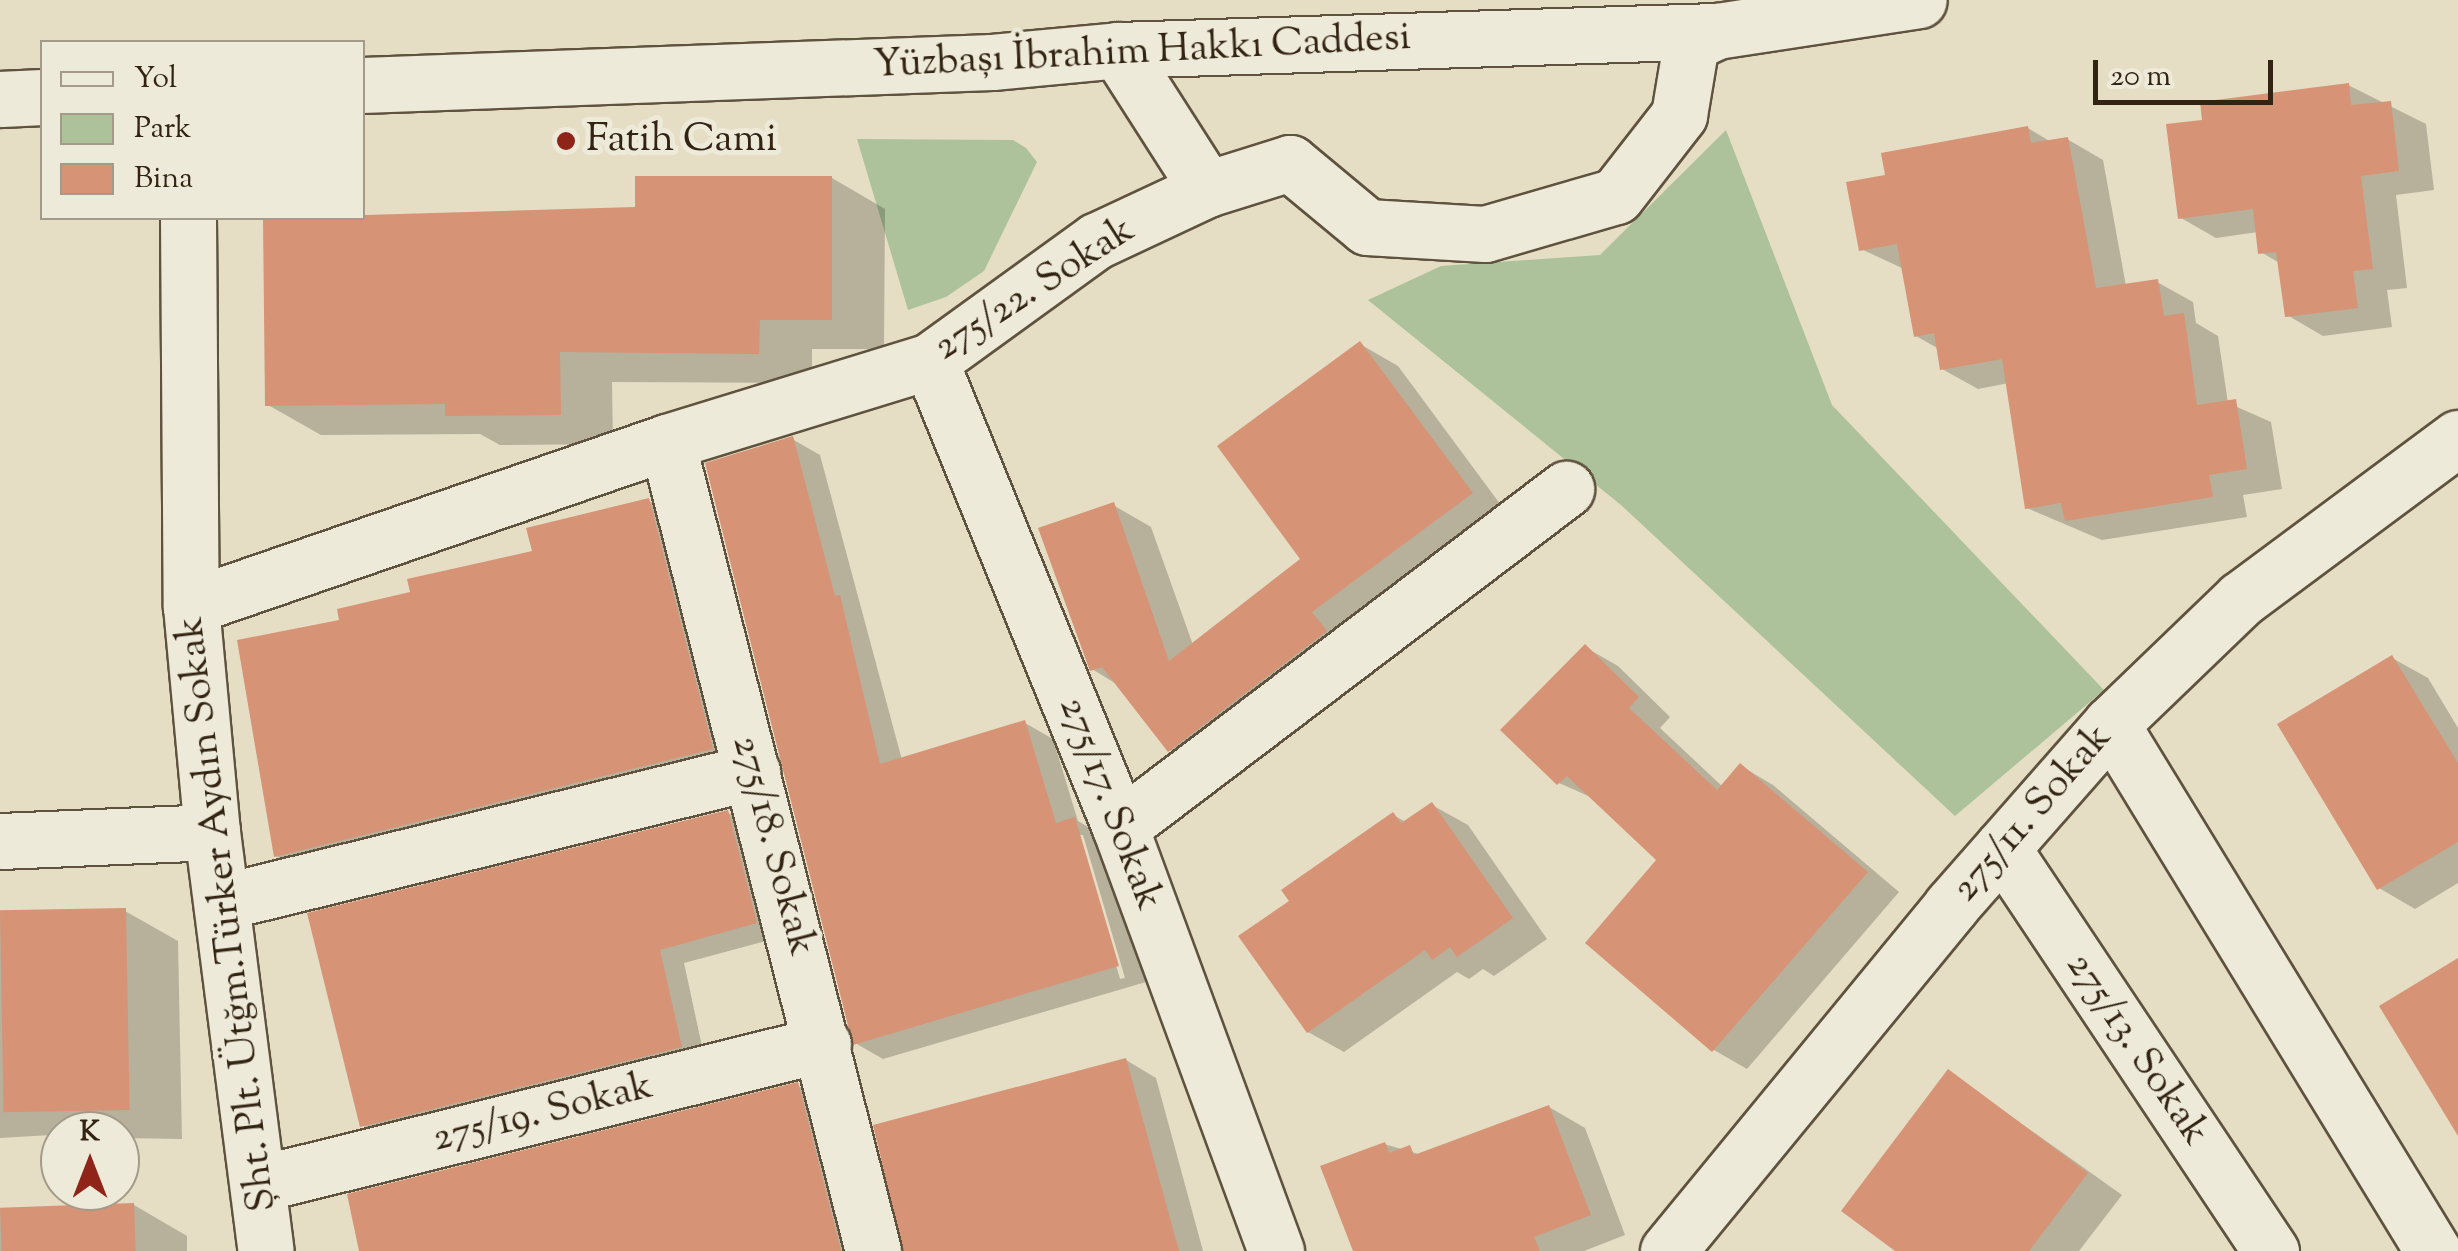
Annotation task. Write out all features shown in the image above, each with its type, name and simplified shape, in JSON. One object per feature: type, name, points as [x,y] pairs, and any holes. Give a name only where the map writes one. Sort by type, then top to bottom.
[{"type":"street","name":"Yüzbaşı İbrahim Hakkı Caddesi","points":[[365,85],[992,62],[1118,50],[1717,32],[1919,0]]},
{"type":"street","name":"275/22. Sokak","points":[[191,606],[667,442],[930,361],[1096,241],[1207,189],[1290,163],[1367,227],[1485,234],[1616,196],[1678,115],[1691,44],[1717,32]]},
{"type":"street","points":[[1118,50],[1207,189]]},
{"type":"street","points":[[0,99],[40,97]]},
{"type":"street","name":"Şht. Plt. Ütğm.Türker Aydın Sokak","points":[[188,220],[191,606],[212,832],[262,1183],[266,1251]]},
{"type":"street","name":"275/17. Sokak","points":[[930,361],[1120,827],[1276,1251]]},
{"type":"street","name":"275/11. Sokak","points":[[1668,1251],[2002,848],[2111,724],[2241,598],[2458,438]]},
{"type":"street","name":"275/18. Sokak","points":[[667,442],[873,1251]]},
{"type":"street","points":[[1120,827],[1566,490]]},
{"type":"street","points":[[2111,724],[2433,1251]]},
{"type":"street","points":[[222,902],[752,772]]},
{"type":"street","points":[[0,841],[212,832]]},
{"type":"street","name":"275/13. Sokak","points":[[2002,848],[2270,1251]]},
{"type":"street","name":"275/19. Sokak","points":[[262,1183],[823,1044]]},
{"type":"green space","points":[[1726,130],[1832,405],[2104,690],[1955,816],[1621,505],[1368,300],[1441,266],[1600,255]]},
{"type":"green space","points":[[857,139],[1013,140],[1026,148],[1037,162],[984,271],[946,297],[908,310]]},
{"type":"building","points":[[2349,83],[2351,105],[2391,101],[2399,171],[2361,176],[2373,269],[2353,271],[2358,308],[2285,317],[2276,252],[2258,254],[2253,209],[2178,219],[2166,124],[2202,120],[2200,102]]},
{"type":"building","points":[[2028,126],[2031,143],[2068,137],[2096,288],[2158,279],[2164,316],[2184,313],[2197,405],[2236,399],[2247,469],[2209,475],[2213,497],[2065,521],[2061,503],[2025,509],[2002,359],[1940,370],[1934,333],[1914,337],[1897,244],[1859,251],[1846,182],[1885,175],[1881,153]]},
{"type":"building","points":[[635,176],[832,176],[832,320],[760,320],[759,354],[560,352],[561,415],[445,416],[445,404],[265,406],[263,220],[365,220],[365,215],[635,207]]},
{"type":"building","points":[[1360,341],[1473,493],[1312,612],[1327,631],[1168,752],[1102,667],[1090,671],[1038,528],[1114,502],[1169,661],[1300,559],[1217,446]]},
{"type":"building","points":[[793,436],[835,596],[840,595],[880,764],[1025,720],[1056,823],[1075,817],[1119,966],[853,1045],[705,463]]},
{"type":"building","points":[[649,498],[713,749],[274,857],[237,640],[339,620],[337,609],[410,592],[407,579],[532,551],[526,528]]},
{"type":"building","points":[[1585,644],[1639,697],[1629,708],[1717,790],[1740,763],[1868,872],[1712,1052],[1585,943],[1656,860],[1567,776],[1557,785],[1500,730]]},
{"type":"building","points":[[2392,655],[2458,763],[2458,842],[2377,890],[2277,724]]},
{"type":"building","points":[[1432,802],[1513,918],[1457,957],[1450,947],[1432,960],[1425,950],[1307,1033],[1238,936],[1289,901],[1281,890],[1393,812],[1401,823]]},
{"type":"building","points":[[728,810],[757,923],[660,950],[682,1047],[360,1127],[307,913]]},
{"type":"building","points":[[126,908],[130,1110],[4,1112],[0,910]]},
{"type":"building","points":[[2458,958],[2458,1136],[2379,1006]]},
{"type":"building","points":[[1126,1058],[1179,1251],[903,1251],[873,1125]]},
{"type":"building","points":[[1948,1069],[2088,1173],[2029,1251],[1895,1251],[1841,1211]]},
{"type":"building","points":[[798,1082],[841,1251],[359,1251],[347,1194]]},
{"type":"building","points":[[1549,1105],[1591,1215],[1534,1237],[1540,1251],[1353,1251],[1320,1166],[1385,1142],[1389,1153],[1410,1145],[1414,1155]]},
{"type":"building","points":[[0,1208],[134,1211],[136,1251],[2,1251]]},
{"type":"place","name":"Fatih Cami","points":[[566,141]]}]
